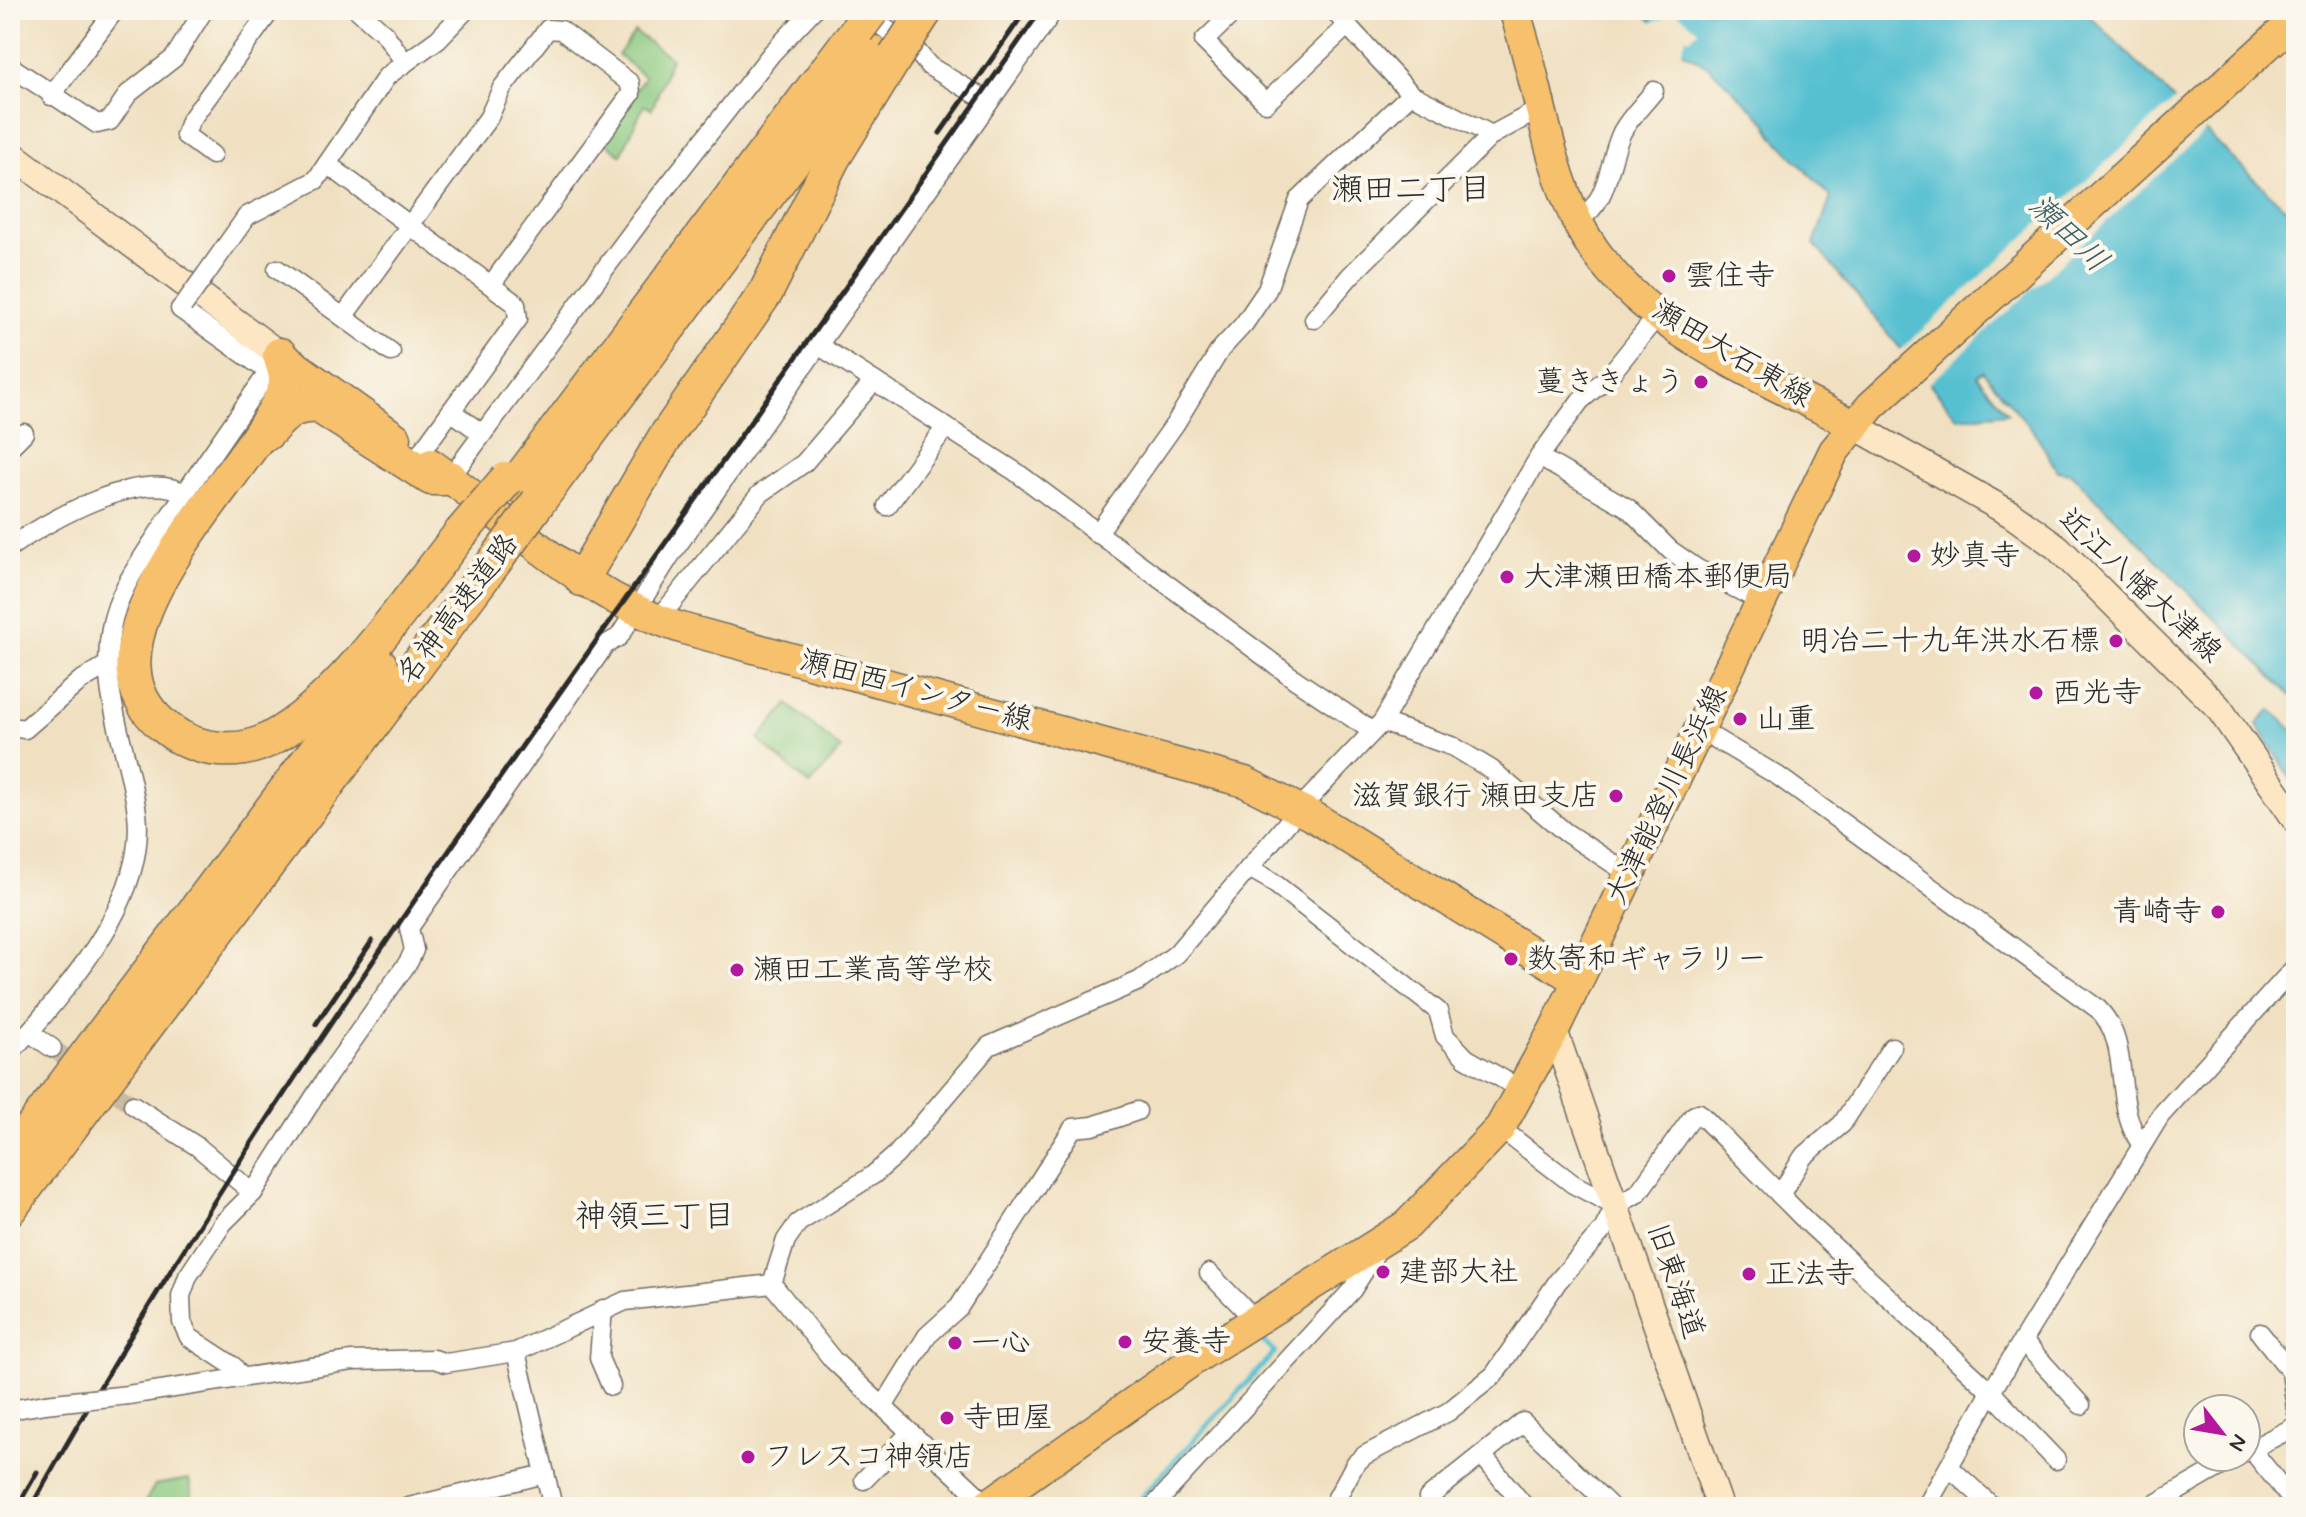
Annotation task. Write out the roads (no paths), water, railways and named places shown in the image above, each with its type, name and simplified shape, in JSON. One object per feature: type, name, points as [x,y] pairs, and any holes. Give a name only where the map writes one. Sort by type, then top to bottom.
[{"type":"highway","name":"名神高速道路","points":[[520,489],[591,384],[880,34],[906,10]]},
{"type":"highway","points":[[582,579],[664,439],[766,292],[833,158],[880,34],[926,10]]},
{"type":"highway","name":"名神高速道路","points":[[10,1157],[477,543],[880,34]]},
{"type":"highway","points":[[274,364],[287,381],[279,401],[248,455],[177,554],[146,603],[137,625],[132,674],[140,696],[159,723],[189,743],[210,749],[243,748],[272,739],[302,717],[341,680],[477,543]]},
{"type":"highway","points":[[248,455],[289,409],[301,405],[319,406],[431,478],[450,478]]},
{"type":"highway","name":"名神高速道路","points":[[10,1208],[477,543]]},
{"type":"main road","name":"瀬田大石東線","points":[[1514,10],[1577,221],[1610,268],[1658,315],[1685,333],[1853,425]]},
{"type":"main road","name":"大津能登川長浜線","points":[[987,1506],[1199,1356],[1381,1243],[1425,1209],[1500,1128],[1554,1030],[1834,451],[1874,403],[2296,19]]},
{"type":"main road","name":"瀬田西インター線","points":[[274,364],[419,455],[582,579],[646,616],[1245,782],[1300,808],[1578,981]]},
{"type":"street","points":[[51,96],[115,10]]},
{"type":"street","points":[[10,66],[97,124],[110,121],[128,94],[174,58],[204,10]]},
{"type":"street","points":[[212,155],[185,135],[190,121],[271,10]]},
{"type":"street","points":[[358,10],[385,34],[405,63]]},
{"type":"street","points":[[274,364],[180,309],[247,216],[316,180],[380,84],[438,39],[466,10]]},
{"type":"street","points":[[450,478],[660,196],[772,53],[813,10]]},
{"type":"street","points":[[880,34],[944,10]]},
{"type":"street","points":[[646,616],[818,345],[1054,10]]},
{"type":"street","points":[[1236,10],[1204,41],[1266,103],[1347,26]]},
{"type":"street","points":[[1333,10],[1411,94],[1492,135]]},
{"type":"street","points":[[343,317],[489,117],[502,88],[548,29],[561,30],[630,83],[631,94],[491,285]]},
{"type":"street","points":[[880,34],[989,102]]},
{"type":"street","points":[[1577,221],[1588,215],[1606,187],[1624,127],[1654,91]]},
{"type":"street","points":[[1097,534],[1175,424],[1220,350],[1244,324],[1267,290],[1299,200],[1411,94]]},
{"type":"street","points":[[1314,319],[1350,276],[1492,135],[1542,108]]},
{"type":"street","points":[[10,153],[274,364]]},
{"type":"street","points":[[327,164],[516,304],[518,319],[419,455]]},
{"type":"street","points":[[277,269],[391,352]]},
{"type":"street","points":[[772,1284],[786,1240],[798,1223],[873,1175],[989,1046],[1153,973],[1176,954],[1300,808],[1377,726],[1539,457],[1580,401],[1609,376],[1658,315]]},
{"type":"street","points":[[818,345],[1061,504],[1097,534],[1296,680],[1377,726],[1454,747],[1492,770],[1565,832],[1629,874]]},
{"type":"street","points":[[10,1054],[106,929],[126,889],[136,850],[137,814],[107,665],[111,627],[125,586],[274,364]]},
{"type":"street","points":[[240,1376],[233,1366],[189,1337],[182,1322],[181,1296],[199,1257],[223,1223],[253,1193],[329,1074],[409,961],[414,950],[409,928],[605,645],[646,616],[760,494],[804,463],[874,381]]},
{"type":"street","points":[[451,411],[481,433]]},
{"type":"street","name":"近江八幡大津線","points":[[1853,425],[2011,514],[2057,547],[2218,707],[2296,820]]},
{"type":"street","points":[[887,506],[946,427]]},
{"type":"street","points":[[10,447],[24,433]]},
{"type":"street","points":[[1539,457],[1628,508],[1670,550],[1696,568],[1760,601]]},
{"type":"street","points":[[10,547],[60,514],[91,502],[157,486],[174,487],[185,493]]},
{"type":"street","points":[[10,727],[25,729],[80,681],[107,665]]},
{"type":"street","points":[[1699,729],[1778,776],[2098,1009],[2110,1021],[2117,1037],[2126,1102],[2142,1145]]},
{"type":"street","points":[[1249,868],[1270,880],[1438,1011],[1445,1036],[1466,1058],[1522,1090]]},
{"type":"street","points":[[1926,1507],[1991,1392],[2160,1116],[2196,1072],[2296,966]]},
{"type":"street","points":[[1554,1030],[1615,1206]]},
{"type":"street","points":[[29,1032],[52,1048]]},
{"type":"street","points":[[1780,1195],[1803,1157],[1842,1124],[1892,1047]]},
{"type":"street","points":[[133,1105],[198,1147],[253,1193]]},
{"type":"street","points":[[883,1407],[927,1336],[959,1307],[1073,1128],[1093,1126],[1137,1111]]},
{"type":"street","points":[[1332,1507],[1355,1464],[1365,1455],[1448,1412],[1494,1375],[1558,1281],[1603,1230],[1615,1206],[1638,1193],[1693,1116],[1699,1113],[1780,1195],[1991,1392],[2056,1460]]},
{"type":"street","name":"旧東海道","points":[[1500,1128],[1573,1184],[1615,1206],[1720,1507]]},
{"type":"street","points":[[1153,1507],[1352,1290],[1369,1268],[1381,1243]]},
{"type":"street","points":[[1209,1273],[1256,1321]]},
{"type":"street","points":[[10,1410],[352,1361],[434,1359],[446,1363],[516,1352],[625,1301],[772,1284]]},
{"type":"street","points":[[772,1284],[833,1360],[987,1506]]},
{"type":"street","points":[[603,1309],[599,1358],[611,1386]]},
{"type":"street","points":[[2260,1333],[2294,1369],[2296,1410]]},
{"type":"street","points":[[2023,1341],[2081,1405]]},
{"type":"street","points":[[516,1352],[553,1507]]},
{"type":"street","points":[[1435,1507],[1428,1498],[1523,1422],[1611,1507]]},
{"type":"street","points":[[2262,1444],[2296,1426]]},
{"type":"street","points":[[864,1480],[910,1433]]},
{"type":"street","points":[[1482,1455],[1525,1507]]},
{"type":"street","points":[[1949,1467],[1993,1507]]},
{"type":"street","points":[[2262,1470],[2296,1505]]},
{"type":"street","points":[[2150,1507],[2210,1473]]},
{"type":"street","points":[[409,1507],[545,1474]]},
{"type":"water","name":"瀬田川","points":[[1640,10],[2083,10],[2241,167],[2296,217],[2296,701],[2071,473],[2057,471],[2036,434],[1983,371],[1977,376],[2008,413],[1958,418],[1814,244],[1831,197],[1773,136],[1766,122],[1709,67],[1685,53]]},
{"type":"water","points":[[2271,710],[2296,733],[2296,788],[2257,724]]},
{"type":"waterway","points":[[1132,1507],[1275,1352],[1260,1339]]},
{"type":"tunnel","points":[[52,1048],[133,1105]]},
{"type":"railway","points":[[940,133],[1026,10]]},
{"type":"railway","points":[[31,1507],[156,1294],[358,983],[1041,10]]},
{"type":"railway","points":[[316,1024],[372,941]]},
{"type":"railway","points":[[17,1507],[37,1472]]},
{"type":"place","name":"雲住寺","points":[[1669,276]]},
{"type":"place","name":"蔓ききょう","points":[[1701,382]]},
{"type":"place","name":"妙真寺","points":[[1914,556]]},
{"type":"place","name":"大津瀬田橋本郵便局","points":[[1507,577]]},
{"type":"place","name":"明冶二十九年洪水石標","points":[[2116,641]]},
{"type":"place","name":"西光寺","points":[[2036,693]]},
{"type":"place","name":"山重","points":[[1740,719]]},
{"type":"place","name":"滋賀銀行 瀬田支店","points":[[1616,796]]},
{"type":"place","name":"青崎寺","points":[[2218,912]]},
{"type":"place","name":"数寄和ギャラリー","points":[[1511,959]]},
{"type":"place","name":"瀬田工業高等学校","points":[[737,970]]},
{"type":"place","name":"建部大社","points":[[1383,1272]]},
{"type":"place","name":"正法寺","points":[[1749,1274]]},
{"type":"place","name":"安養寺","points":[[1125,1342]]},
{"type":"place","name":"一心","points":[[955,1343]]},
{"type":"place","name":"寺田屋","points":[[947,1418]]},
{"type":"place","name":"フレスコ神領店","points":[[748,1457]]},
{"type":"district","name":"瀬田二丁目","points":[[1411,190]]},
{"type":"district","name":"神領三丁目","points":[[655,1217]]}]
